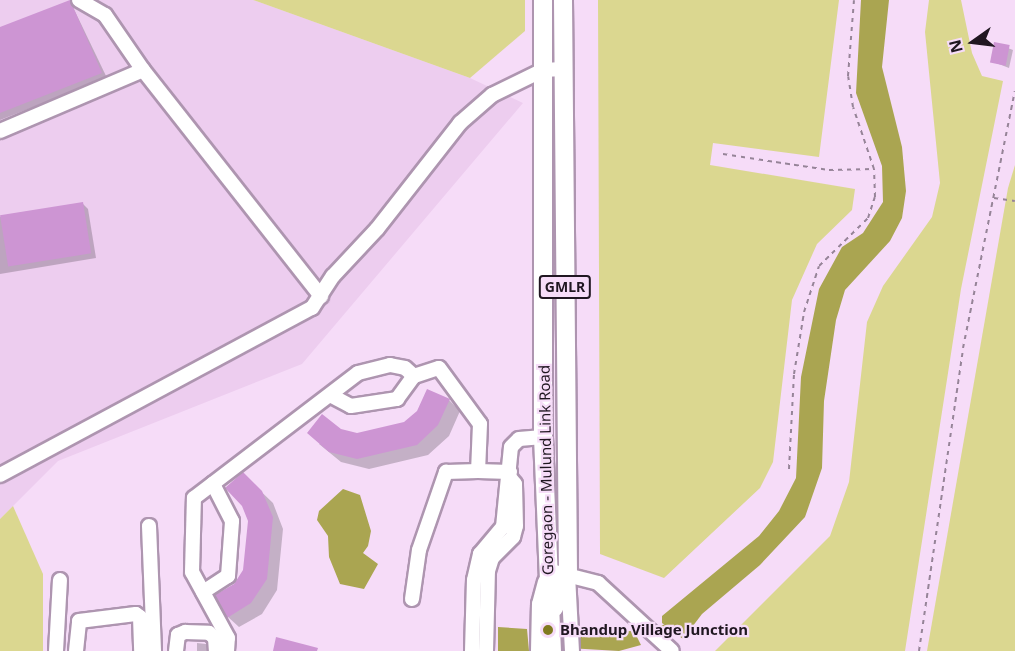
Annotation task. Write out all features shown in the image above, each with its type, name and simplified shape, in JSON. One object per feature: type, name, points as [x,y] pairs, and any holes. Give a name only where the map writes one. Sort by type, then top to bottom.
[{"type":"main road","name":"Goregaon - Mulund Link Road","points":[[543,0],[543,437],[548,621]]},
{"type":"main road","name":"Goregaon - Mulund Link Road","points":[[548,621],[568,574],[563,0]]},
{"type":"main road","points":[[548,621],[552,651]]},
{"type":"street","points":[[79,0],[105,15],[143,70],[321,296]]},
{"type":"street","points":[[0,475],[312,308],[460,123],[492,94],[543,70],[563,69]]},
{"type":"street","points":[[0,131],[143,70]]},
{"type":"street","points":[[227,651],[228,638],[192,573],[194,498],[332,396],[340,384],[373,368],[390,365],[405,368],[414,376]]},
{"type":"street","points":[[332,396],[351,406],[366,407],[397,399],[414,376],[439,368],[480,424],[481,471]]},
{"type":"street","points":[[472,651],[480,580],[486,556],[506,536],[514,442],[543,437]]},
{"type":"street","points":[[412,599],[419,550],[446,472],[481,471],[495,465],[510,471]]},
{"type":"street","points":[[203,592],[228,576],[232,521],[213,484]]},
{"type":"street","points":[[141,651],[147,633],[149,526]]},
{"type":"street","points":[[547,572],[568,574],[598,583],[643,621],[667,648]]},
{"type":"street","points":[[568,574],[573,621],[572,651]]},
{"type":"street","points":[[56,651],[60,580]]},
{"type":"street","points":[[480,580],[486,651]]},
{"type":"street","points":[[76,651],[79,621],[83,618],[136,614],[140,617],[154,651]]},
{"type":"street","points":[[538,651],[548,621]]},
{"type":"street","points":[[176,651],[178,635],[185,632],[209,633],[215,638],[216,651]]},
{"type":"path","points":[[789,469],[794,374],[804,312],[819,266],[868,218],[875,197],[874,169],[854,107],[848,76],[854,0]]},
{"type":"path","points":[[919,651],[963,348],[1015,91]]},
{"type":"path","points":[[723,154],[829,171],[874,169]]},
{"type":"path","points":[[993,198],[1015,201]]},
{"type":"shaded area","points":[[0,0],[253,0],[470,78],[523,103],[302,364],[58,461],[0,519]]},
{"type":"shaded area","points":[[253,0],[525,0],[525,31],[470,78]]},
{"type":"shaded area","points":[[598,0],[839,0],[819,157],[713,143],[710,165],[855,189],[852,210],[817,244],[792,300],[773,462],[760,488],[664,578],[600,554]]},
{"type":"shaded area","points":[[861,0],[889,0],[882,67],[902,147],[906,191],[902,218],[890,241],[845,290],[836,320],[824,401],[822,468],[805,517],[760,565],[702,614],[683,639],[662,623],[662,616],[759,536],[779,511],[796,478],[801,377],[819,289],[842,247],[863,233],[883,202],[882,166],[856,93]]},
{"type":"shaded area","points":[[929,0],[961,0],[972,53],[982,76],[1003,81],[961,289],[905,651],[715,651],[830,536],[849,482],[867,322],[883,286],[932,217],[940,183],[925,32]]},
{"type":"shaded area","points":[[1015,165],[1015,651],[927,651],[1008,188]]},
{"type":"shaded area","points":[[343,489],[360,495],[371,531],[368,546],[363,553],[378,564],[364,589],[340,584],[329,557],[328,536],[317,520],[319,511]]},
{"type":"shaded area","points":[[13,506],[43,574],[43,651],[0,651],[0,519]]},
{"type":"shaded area","points":[[498,627],[527,629],[529,651],[498,651]]},
{"type":"shaded area","points":[[634,631],[641,645],[619,651],[568,648],[569,632]]},
{"type":"building","points":[[70,0],[102,73],[0,113],[0,27]]},
{"type":"building","points":[[994,42],[1010,45],[1006,66],[990,63]]},
{"type":"building","points":[[83,202],[91,253],[8,267],[0,215]]},
{"type":"building","points":[[427,389],[450,399],[438,425],[417,445],[357,459],[329,452],[307,433],[322,414],[341,429],[357,433],[404,422],[417,411]]},
{"type":"building","points":[[243,472],[262,491],[273,517],[267,579],[251,603],[227,618],[215,595],[234,584],[243,570],[248,521],[242,506],[225,488]]},
{"type":"building","points":[[276,637],[318,648],[317,651],[273,651]]},
{"type":"waterway","points":[[654,630],[669,625]]},
{"type":"place","name":"Bhandup Village Junction","points":[[548,630]]}]
